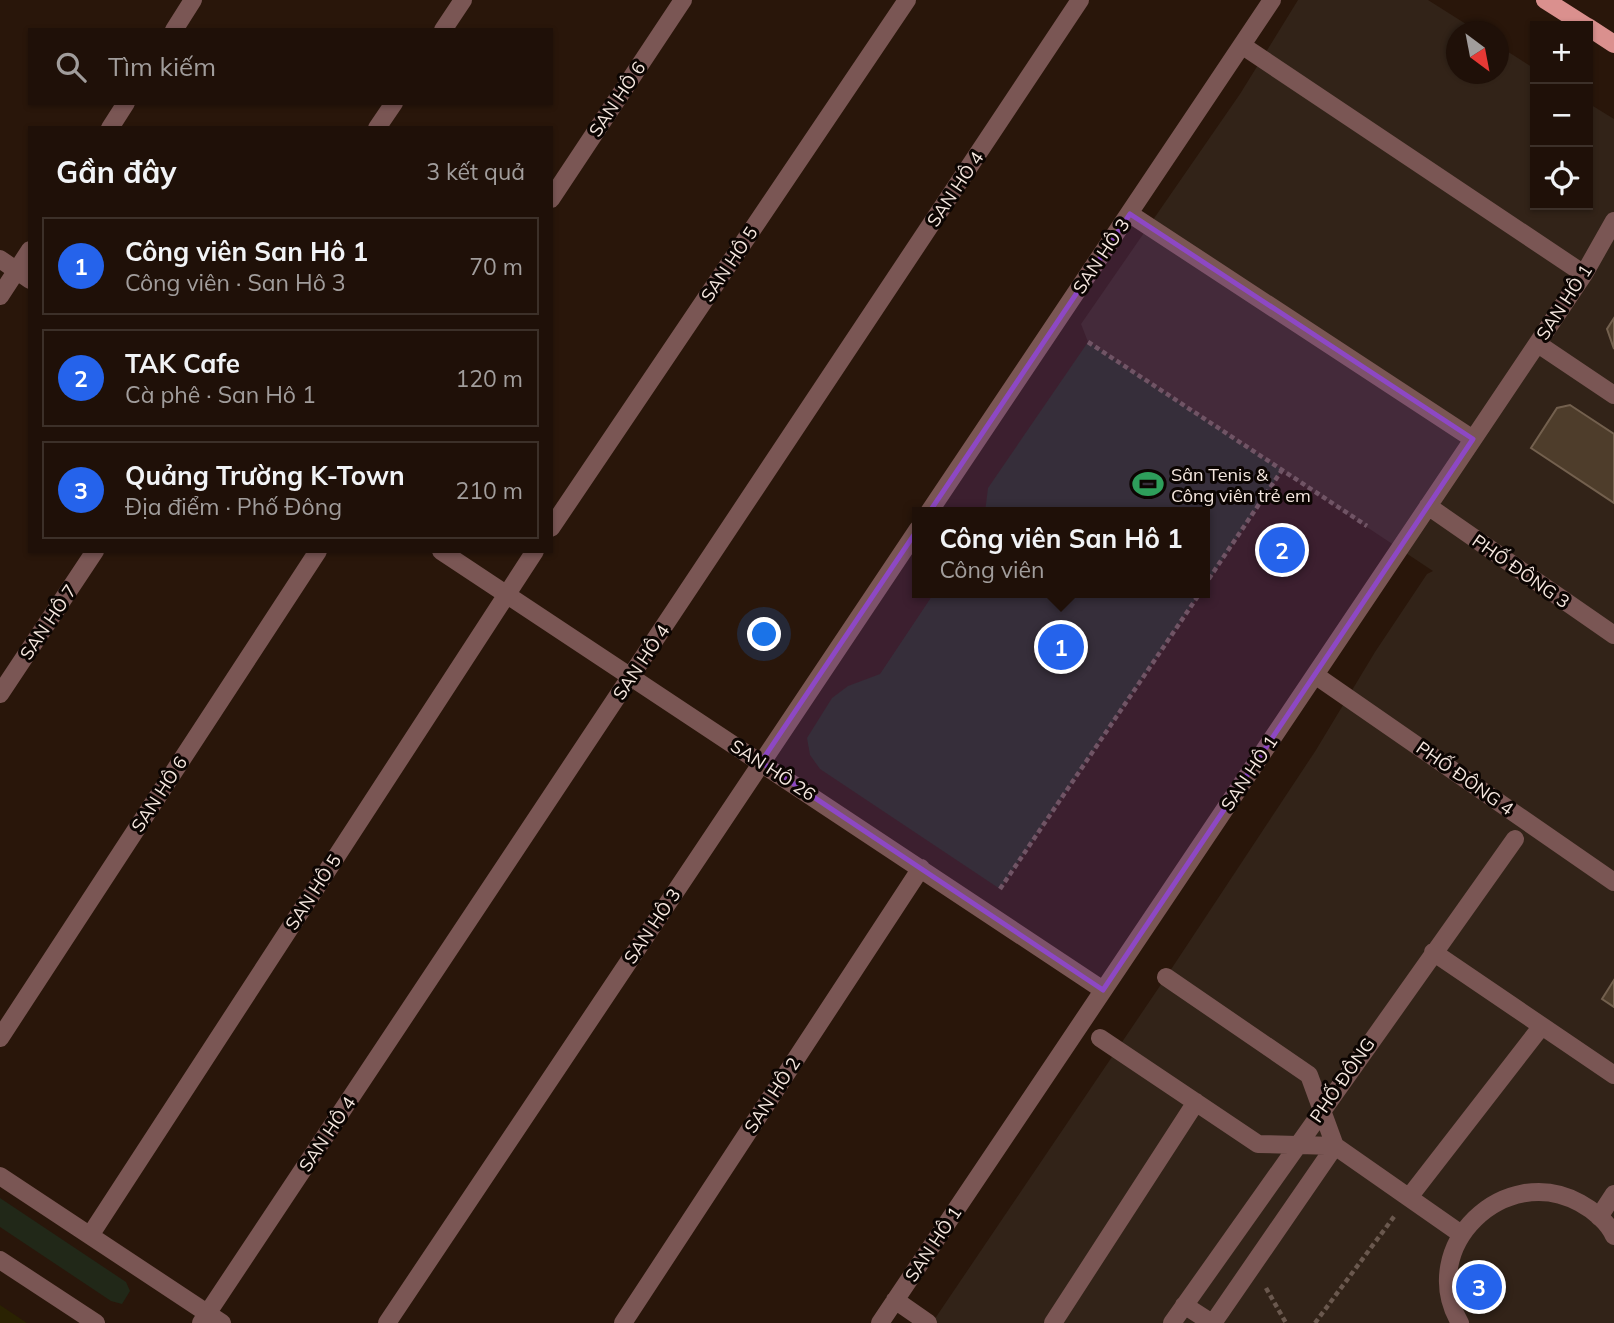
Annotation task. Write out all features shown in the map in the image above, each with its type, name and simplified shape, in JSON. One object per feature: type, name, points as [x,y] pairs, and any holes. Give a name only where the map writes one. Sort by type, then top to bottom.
[{"type":"main road","points":[[1545,0],[1578,21]]},
{"type":"main road","points":[[1593,31],[1614,44]]},
{"type":"street","points":[[175,28],[193,0]]},
{"type":"street","points":[[444,28],[463,0]]},
{"type":"street","name":"SAN HÔ 6","points":[[553,196],[683,0]]},
{"type":"street","name":"SAN HÔ 5","points":[[553,525],[907,0]]},
{"type":"street","name":"SAN HÔ 4","points":[[210,1320],[631,677],[1080,0]]},
{"type":"street","name":"SAN HÔ 3","points":[[932,507],[1272,0]]},
{"type":"street","points":[[1243,46],[1584,274]]},
{"type":"street","points":[[111,126],[124,105]]},
{"type":"street","points":[[378,126],[393,105]]},
{"type":"street","points":[[1130,214],[1473,439]]},
{"type":"street","name":"SAN HÔ 1","points":[[880,1323],[1538,344],[1584,274],[1614,221]]},
{"type":"street","points":[[0,296],[23,276],[28,257]]},
{"type":"street","points":[[0,259],[23,276]]},
{"type":"street","points":[[1538,344],[1614,395]]},
{"type":"street","name":"PHỐ ĐÔNG 3","points":[[1428,506],[1614,635]]},
{"type":"street","name":"SAN HÔ 3","points":[[387,1323],[912,538]]},
{"type":"street","name":"SAN HÔ 7","points":[[0,694],[94,553]]},
{"type":"street","name":"SAN HÔ 6","points":[[0,1038],[317,553]]},
{"type":"street","name":"SAN HÔ 26","points":[[444,553],[1104,990]]},
{"type":"street","name":"SAN HÔ 5","points":[[91,1234],[534,553]]},
{"type":"street","name":"PHỐ ĐÔNG 4","points":[[1315,675],[1614,881]]},
{"type":"street","name":"PHỐ ĐÔNG","points":[[1172,1323],[1514,839]]},
{"type":"street","name":"SAN HÔ 2","points":[[623,1323],[921,868]]},
{"type":"street","points":[[1433,952],[1614,1075]]},
{"type":"street","points":[[1166,977],[1309,1074],[1335,1146]]},
{"type":"street","points":[[1410,1196],[1541,1027]]},
{"type":"street","points":[[1100,1038],[1258,1144],[1335,1146],[1461,1234]]},
{"type":"street","points":[[1053,1323],[1196,1102]]},
{"type":"street","points":[[1184,1305],[1212,1323],[1335,1146]]},
{"type":"street","points":[[0,1176],[91,1234],[210,1320]]},
{"type":"street","points":[[1460,1323],[1453,1312],[1447,1284],[1451,1255],[1461,1234],[1483,1208],[1510,1195],[1538,1190],[1567,1196],[1592,1210],[1614,1236]]},
{"type":"street","points":[[1599,1217],[1613,1199]]},
{"type":"street","points":[[0,1260],[96,1323]]},
{"type":"street","points":[[895,1300],[928,1323]]},
{"type":"path","points":[[1088,342],[1367,526]]},
{"type":"path","points":[[1210,578],[1282,470]]},
{"type":"path","points":[[1000,889],[1197,598]]},
{"type":"path","points":[[1315,1323],[1410,1196]]},
{"type":"path","points":[[1254,1263],[1286,1323]]},
{"type":"highlighted area","points":[[1130,214],[1473,439],[1103,990],[761,762]]},
{"type":"shaded area","points":[[1298,0],[1428,0],[1461,21],[1446,21],[1446,84],[1509,84],[1509,52],[1530,66],[1530,210],[1593,210],[1593,106],[1614,119],[1614,1323],[932,1323],[1316,750],[1375,652],[1427,574],[1433,571],[1088,342],[1081,324],[1240,94]]},
{"type":"green space","points":[[1088,342],[1282,470],[1210,578],[1210,507],[986,507],[988,488]]},
{"type":"green space","points":[[931,598],[1197,598],[1000,889],[820,769],[810,755],[807,738],[832,698],[848,686],[880,674]]},
{"type":"green space","points":[[0,1198],[126,1282],[130,1291],[122,1304],[111,1301],[0,1227]]},
{"type":"sand","points":[[0,1305],[27,1323],[0,1323]]},
{"type":"building","points":[[1614,318],[1614,349],[1607,329]]},
{"type":"building","points":[[1570,405],[1614,434],[1614,503],[1531,448],[1557,408]]},
{"type":"building","points":[[1614,980],[1614,1007],[1602,999]]},
{"type":"place","name":"Sân Tenis & Công viên trẻ em","points":[[1148,484]]},
{"type":"place","name":"TAK Cafe","points":[[1282,550]]},
{"type":"place","name":"Công viên San Hô 1","points":[[1061,647]]},
{"type":"place","name":"Quảng Trường K-Town","points":[[1479,1287]]}]
